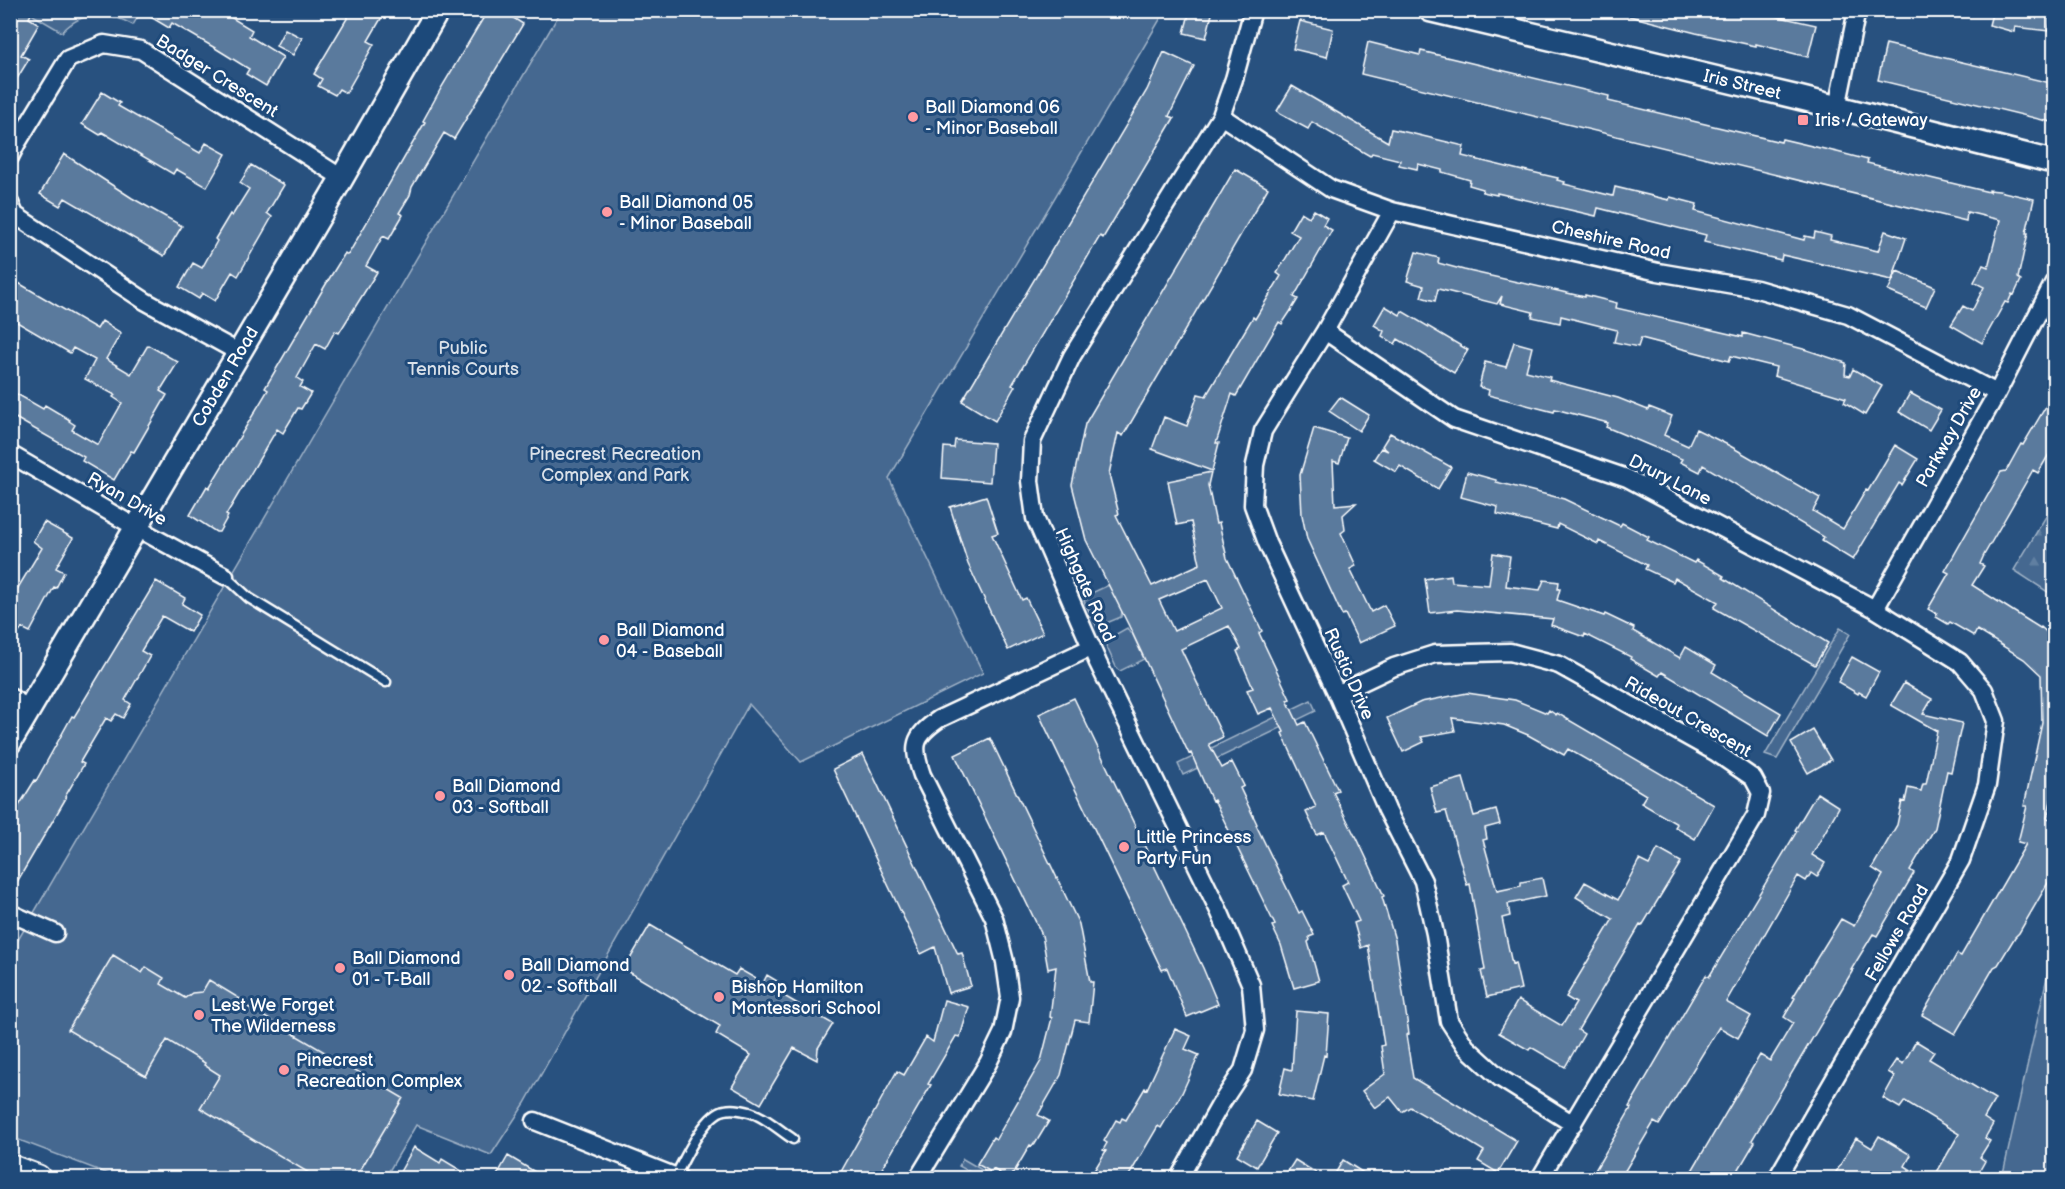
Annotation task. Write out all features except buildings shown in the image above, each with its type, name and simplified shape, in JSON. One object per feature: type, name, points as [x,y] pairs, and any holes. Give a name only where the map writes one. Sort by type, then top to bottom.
[{"type":"main road","points":[[10,1168],[37,1179]]},
{"type":"street","name":"Cobden Road","points":[[10,742],[342,178],[438,10]]},
{"type":"street","name":"Highgate Road","points":[[1184,1177],[1220,1105],[1243,1070],[1255,1030],[1251,985],[1220,913],[1092,647],[1035,518],[1030,481],[1032,441],[1072,356],[1221,116],[1234,80],[1253,10]]},
{"type":"street","name":"Iris Street","points":[[1430,10],[2055,162]]},
{"type":"street","points":[[1837,108],[1857,10]]},
{"type":"street","name":"Badger Crescent","points":[[10,156],[68,58],[104,44],[141,50],[342,178]]},
{"type":"street","name":"Cheshire Road","points":[[1221,116],[1331,189],[1392,211],[1658,272],[1757,289],[1848,315],[1997,393]]},
{"type":"street","points":[[10,203],[15,215],[145,301],[238,352]]},
{"type":"street","name":"Rustic Drive","points":[[1392,211],[1325,331],[1263,430],[1255,465],[1254,505],[1267,543],[1337,694],[1387,810],[1423,881],[1435,933],[1449,1021],[1466,1047],[1500,1078],[1573,1124]]},
{"type":"street","name":"Parkway Drive","points":[[1875,609],[1997,393],[2055,282]]},
{"type":"street","name":"Drury Lane","points":[[1325,331],[1454,419],[1627,478],[1875,609],[1960,662],[1984,690]]},
{"type":"street","name":"Ryan Drive","points":[[10,454],[136,528],[225,576]]},
{"type":"street","points":[[918,1179],[988,1063],[1003,1032],[1010,998],[1005,962],[994,918],[922,775],[916,758],[915,741],[925,728],[939,719],[1092,647]]},
{"type":"street","name":"Rideout Crescent","points":[[1337,694],[1394,667],[1435,654],[1510,652],[1559,665],[1715,752],[1754,778],[1761,793],[1756,815],[1540,1179]]},
{"type":"street","name":"Fellows Road","points":[[1777,1179],[1961,860],[1988,785],[1996,721],[1984,690]]},
{"type":"street","points":[[10,697],[30,709]]},
{"type":"street","points":[[10,913],[55,933]]},
{"type":"street","points":[[535,1121],[677,1178]]},
{"type":"lane","points":[[225,576],[249,598],[386,682]]},
{"type":"lane","points":[[677,1178],[686,1156],[711,1118],[723,1110],[736,1110],[757,1115],[793,1139]]},
{"type":"green space","points":[[26,11],[141,11],[133,25],[114,17],[96,15],[78,20],[62,32]]},
{"type":"green space","name":"Pinecrest Recreation Complex and Park","points":[[561,11],[1165,11],[889,478],[983,673],[801,762],[749,704],[525,1103],[491,1155],[416,1125],[385,1178],[119,1178],[11,1137],[11,952]]},
{"type":"green space","points":[[2054,503],[2054,596],[2014,570]]},
{"type":"green space","points":[[1109,585],[1122,611],[1121,617],[1097,627],[1084,601],[1087,599],[1085,596]]},
{"type":"green space","points":[[1127,628],[1132,633],[1144,659],[1120,671],[1104,641]]},
{"type":"green space","points":[[1840,628],[1850,634],[1777,759],[1765,755]]},
{"type":"green space","points":[[1311,700],[1316,711],[1183,775],[1178,764]]},
{"type":"green space","points":[[2054,946],[2054,1178],[2002,1178]]},
{"type":"green space","points":[[963,1159],[996,1178],[981,1178],[959,1166]]},
{"type":"place","name":"Ball Diamond 06 - Minor Baseball","points":[[913,117]]},
{"type":"place","name":"Iris / Gateway","points":[[1803,120]]},
{"type":"place","name":"Ball Diamond 05 - Minor Baseball","points":[[607,212]]},
{"type":"place","name":"Ball Diamond 04 - Baseball","points":[[604,640]]},
{"type":"place","name":"Ball Diamond 03 - Softball","points":[[440,796]]},
{"type":"place","name":"Little Princess Party Fun","points":[[1124,847]]},
{"type":"place","name":"Ball Diamond 01 - T-Ball","points":[[340,968]]},
{"type":"place","name":"Ball Diamond 02 - Softball","points":[[509,975]]},
{"type":"place","name":"Bishop Hamilton Montessori School","points":[[719,997]]},
{"type":"place","name":"Lest We Forget The Wilderness","points":[[199,1015]]},
{"type":"place","name":"Pinecrest Recreation Complex","points":[[284,1070]]},
{"type":"park label","name":"Public Tennis Courts","points":[[463,358]]}]
